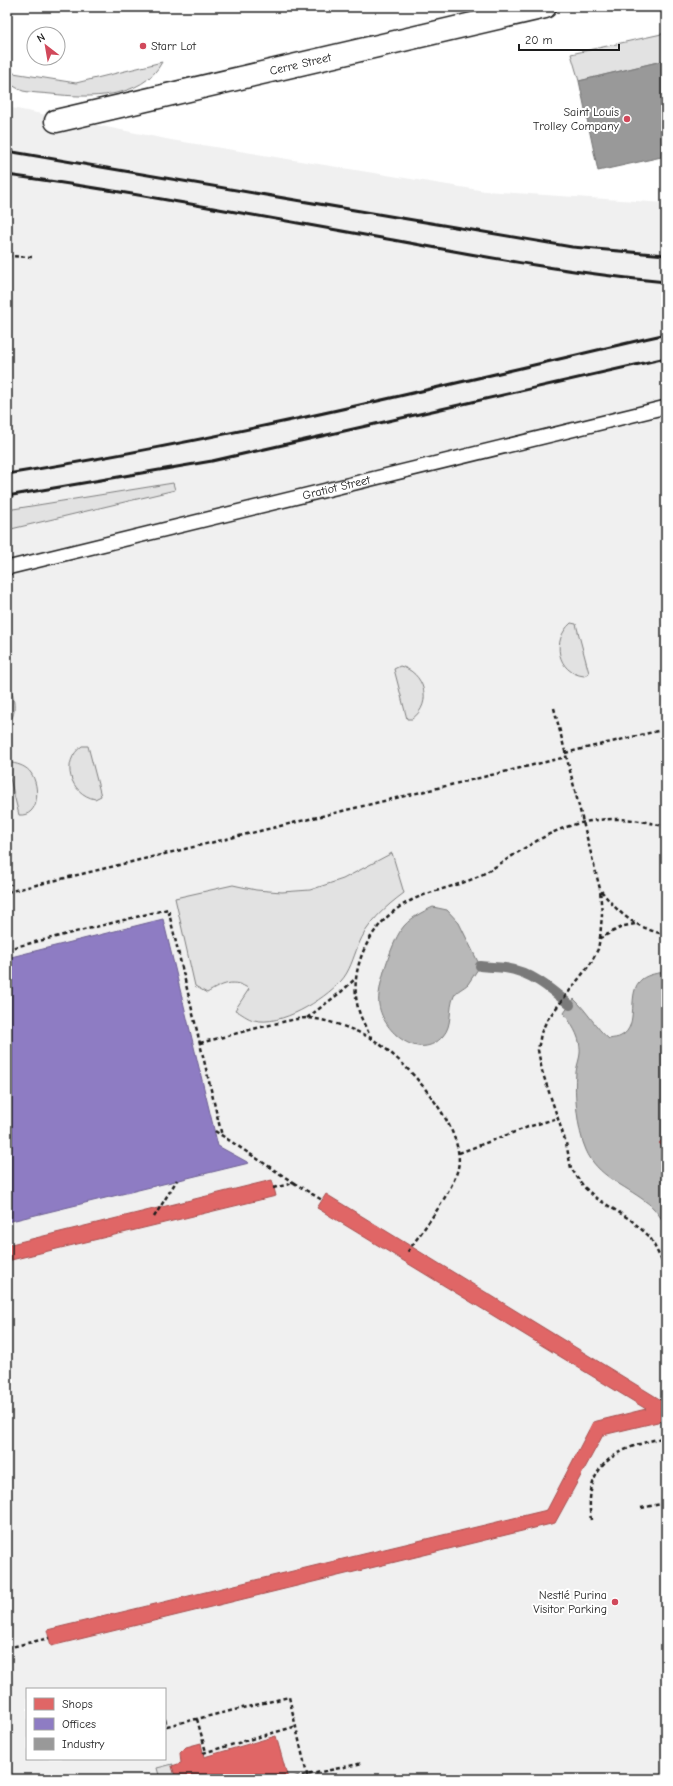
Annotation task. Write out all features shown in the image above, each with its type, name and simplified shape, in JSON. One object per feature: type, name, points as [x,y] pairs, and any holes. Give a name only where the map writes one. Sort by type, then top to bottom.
[{"type":"street","name":"Cerre Street","points":[[56,121],[545,7]]},
{"type":"lane","name":"Gratiot Street","points":[[7,568],[666,407]]},
{"type":"path","points":[[7,256],[34,257]]},
{"type":"path","points":[[554,708],[600,888],[602,916],[598,949],[591,963],[547,1020],[541,1033],[538,1050],[542,1071],[558,1118],[571,1168],[584,1187],[596,1198],[631,1220],[650,1237],[666,1269]]},
{"type":"path","points":[[565,753],[666,729]]},
{"type":"path","points":[[7,891],[566,757]]},
{"type":"path","points":[[373,1040],[362,1018],[357,1002],[356,978],[362,954],[375,932],[392,913],[411,900],[482,875],[535,841],[560,829],[582,822],[625,818],[647,821],[666,827]]},
{"type":"path","points":[[7,891],[12,884]]},
{"type":"path","points":[[600,888],[610,902],[635,924],[646,930],[666,935]]},
{"type":"path","points":[[7,949],[168,909],[222,1136]]},
{"type":"path","points":[[600,938],[624,926],[635,924]]},
{"type":"path","points":[[306,1018],[336,996],[356,978]]},
{"type":"path","points":[[200,1043],[279,1023],[306,1018],[351,1030],[373,1040],[420,1082],[434,1100],[450,1129],[459,1153],[458,1168],[451,1186],[435,1213],[407,1253]]},
{"type":"path","points":[[459,1153],[558,1118]]},
{"type":"path","points":[[215,1131],[322,1200]]},
{"type":"path","points":[[154,1217],[176,1180]]},
{"type":"path","points":[[273,1188],[294,1183]]},
{"type":"path","points":[[662,1414],[666,1431]]},
{"type":"path","points":[[591,1520],[590,1509],[593,1483],[608,1460],[621,1451],[636,1444],[666,1437]]},
{"type":"path","points":[[641,1508],[666,1503]]},
{"type":"path","points":[[7,1648],[49,1638]]},
{"type":"path","points":[[166,1722],[167,1726],[290,1697],[308,1779]]},
{"type":"path","points":[[197,1719],[205,1753],[296,1726]]},
{"type":"path","points":[[288,1779],[363,1763]]},
{"type":"shaded area","points":[[666,33],[666,60],[579,81],[571,54]]},
{"type":"shaded area","points":[[162,62],[153,74],[141,84],[128,90],[113,94],[81,96],[33,93],[23,91],[7,82],[7,72],[76,83]]},
{"type":"shaded area","points":[[7,107],[171,140],[485,191],[666,203],[666,1779],[7,1779],[7,530],[175,489],[173,483],[7,510]]},
{"type":"shaded area","points":[[173,483],[175,490],[7,530],[7,510]]},
{"type":"shaded area","points":[[571,623],[576,624],[589,673],[584,676],[575,674],[568,669],[560,655],[559,646],[561,638]]},
{"type":"shaded area","points":[[400,666],[408,669],[415,675],[420,681],[423,689],[423,705],[412,719],[407,719],[394,669]]},
{"type":"shaded area","points":[[7,676],[14,701],[14,708],[11,719],[7,724]]},
{"type":"shaded area","points":[[82,746],[88,746],[101,796],[95,799],[86,796],[79,791],[71,777],[71,760]]},
{"type":"shaded area","points":[[12,763],[23,766],[27,769],[31,773],[36,785],[37,793],[34,806],[31,811],[26,814],[19,815],[7,766]]},
{"type":"shaded area","points":[[392,853],[404,893],[383,910],[366,930],[349,969],[341,981],[313,1004],[289,1016],[276,1020],[254,1020],[235,1010],[249,989],[244,986],[233,983],[223,985],[207,993],[195,986],[175,898],[233,885],[256,890],[282,892],[310,890],[343,879]]},
{"type":"shaded area","points":[[433,907],[447,910],[459,923],[480,966],[468,984],[454,996],[448,1027],[443,1036],[434,1044],[424,1046],[414,1045],[404,1041],[387,1025],[379,1005],[380,988],[382,978],[397,936],[411,919]]},
{"type":"shaded area","points":[[666,972],[666,1227],[660,1216],[648,1203],[604,1173],[597,1167],[586,1150],[580,1132],[576,1101],[575,1081],[580,1048],[574,1029],[564,1013],[574,999],[609,1039],[620,1037],[627,1031],[630,1025],[634,992],[637,985],[642,979],[648,976]]},
{"type":"shaded area","points":[[173,1764],[172,1766],[176,1779],[160,1779],[157,1768]]},
{"type":"building: Shops","points":[[666,1136],[666,1149],[659,1143]]},
{"type":"building: Shops","points":[[272,1180],[276,1196],[7,1261],[7,1245]]},
{"type":"building: Shops","points":[[326,1194],[666,1403],[666,1420],[603,1435],[555,1523],[51,1646],[47,1630],[547,1510],[593,1422],[646,1409],[317,1208]]},
{"type":"building: Shops","points":[[276,1736],[288,1779],[176,1779],[172,1766],[181,1763],[180,1753],[186,1747],[201,1743],[204,1757]]},
{"type":"building: Offices","points":[[163,919],[218,1146],[249,1163],[7,1222],[7,958]]},
{"type":"building: Industry","name":"Saint Louis Trolley Company","points":[[666,60],[666,156],[598,171],[579,81]]},
{"type":"waterway","points":[[480,966],[505,968],[523,973],[548,987],[570,1005]]},
{"type":"railway","points":[[7,151],[572,247],[666,255]]},
{"type":"railway","points":[[7,175],[156,198],[535,265],[600,275],[666,282]]},
{"type":"railway","points":[[7,474],[173,445],[255,428],[666,334]]},
{"type":"railway","points":[[7,496],[212,461],[666,358]]},
{"type":"place","name":"Starr Lot","points":[[143,46]]},
{"type":"place","name":"Saint Louis Trolley Company","points":[[627,119]]},
{"type":"place","name":"Nestlé Purina Visitor Parking","points":[[615,1602]]}]
